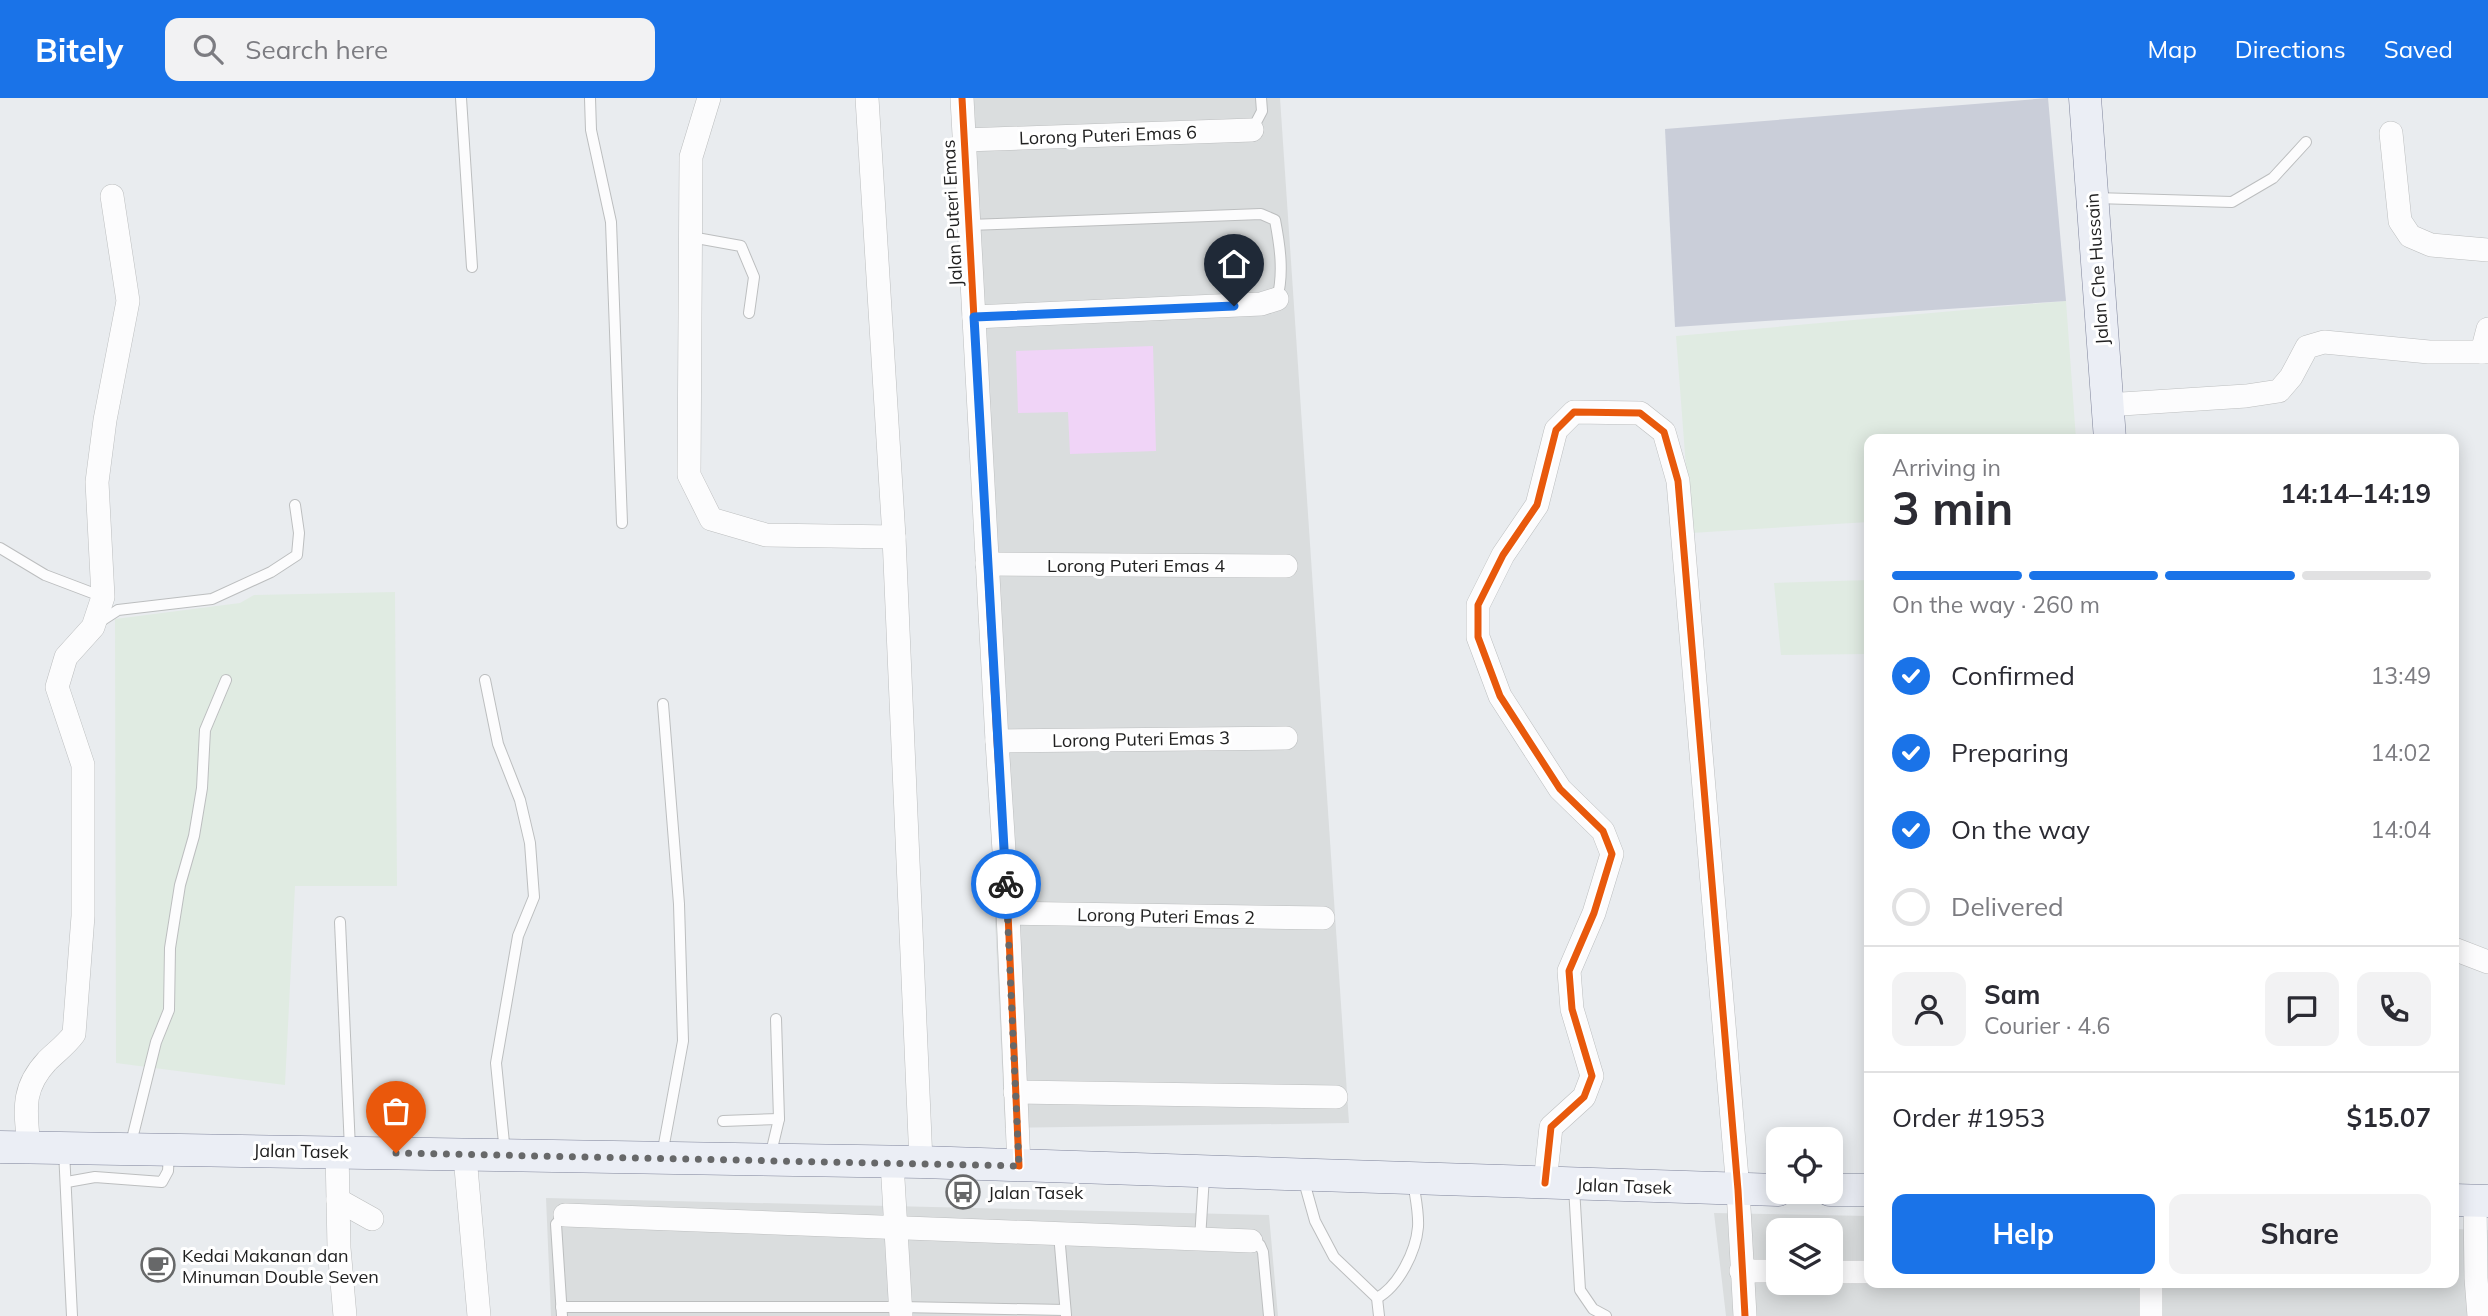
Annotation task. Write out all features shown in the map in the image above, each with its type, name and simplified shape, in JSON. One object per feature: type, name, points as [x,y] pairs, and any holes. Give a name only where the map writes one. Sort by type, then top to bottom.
[{"type":"main road","name":"Jalan Che Hussain","points":[[2085,98],[2109,434]]},
{"type":"main road","name":"Jalan Tasek","points":[[14,1148],[906,1162],[1766,1190]]},
{"type":"main road","points":[[1843,1190],[1864,1190]]},
{"type":"street","points":[[709,98],[691,157],[689,475],[711,519],[766,536],[894,537]]},
{"type":"street","points":[[867,98],[894,537],[906,1162],[895,1228],[900,1311]]},
{"type":"street","name":"Jalan Puteri Emas","points":[[962,98],[1008,913],[1019,1166]]},
{"type":"street","name":"Lorong Puteri Emas 6","points":[[964,140],[1252,130]]},
{"type":"street","points":[[2391,133],[2400,221],[2410,236],[2431,245],[2488,250]]},
{"type":"street","points":[[14,1148],[26,1108],[29,1084],[74,1034],[83,916],[83,765],[57,687],[66,657],[93,626],[103,597],[97,482],[105,420],[128,300],[111,197]]},
{"type":"street","points":[[974,317],[1261,304],[1277,299]]},
{"type":"street","points":[[2106,405],[2246,396],[2280,391],[2307,347],[2324,342],[2429,352],[2485,352],[2488,329]]},
{"type":"street","points":[[1560,1184],[1551,1127],[1584,1097],[1592,1076],[1572,1009],[1569,971],[1594,914],[1612,854],[1603,831],[1560,789],[1500,696],[1478,637],[1478,605],[1503,555],[1536,505],[1556,430],[1574,412],[1640,413],[1664,432],[1678,481],[1738,1190],[1745,1316]]},
{"type":"street","name":"Lorong Puteri Emas 4","points":[[987,564],[1286,566]]},
{"type":"street","name":"Lorong Puteri Emas 3","points":[[997,741],[1286,738]]},
{"type":"street","name":"Lorong Puteri Emas 2","points":[[1008,913],[1323,918]]},
{"type":"street","points":[[2459,950],[2488,962]]},
{"type":"street","points":[[1015,1092],[1336,1097]]},
{"type":"street","points":[[343,1152],[338,1200],[345,1316]]},
{"type":"street","points":[[465,1156],[479,1316]]},
{"type":"street","points":[[338,1200],[372,1219]]},
{"type":"street","points":[[2472,1200],[2465,1278],[2479,1316]]},
{"type":"street","points":[[565,1215],[1251,1241]]},
{"type":"street","points":[[1741,1271],[1766,1271]]},
{"type":"street","points":[[1843,1272],[1864,1272]]},
{"type":"street","points":[[2151,1288],[2151,1316]]},
{"type":"lane","points":[[461,98],[472,267]]},
{"type":"lane","points":[[590,98],[591,130],[611,222],[622,523]]},
{"type":"lane","points":[[1252,130],[1262,111],[1261,98]]},
{"type":"lane","points":[[2092,198],[2232,202],[2273,178],[2306,142]]},
{"type":"lane","points":[[969,225],[1261,214],[1275,220],[1280,248],[1281,284],[1277,299]]},
{"type":"lane","points":[[691,237],[741,246],[754,277],[749,313]]},
{"type":"lane","points":[[93,626],[118,610],[212,599],[271,572],[297,555],[299,533],[295,505]]},
{"type":"lane","points":[[0,548],[45,575],[103,597]]},
{"type":"lane","points":[[130,1150],[156,1042],[169,1010],[170,948],[180,885],[194,836],[200,800],[205,730],[226,680]]},
{"type":"lane","points":[[485,680],[498,744],[520,800],[530,844],[534,897],[518,936],[496,1063],[505,1156]]},
{"type":"lane","points":[[662,1158],[682,1041],[679,904],[663,704]]},
{"type":"lane","points":[[340,922],[343,1152]]},
{"type":"lane","points":[[770,1160],[779,1119],[776,1019]]},
{"type":"lane","points":[[723,1121],[779,1119]]},
{"type":"lane","points":[[64,1149],[72,1316]]},
{"type":"lane","points":[[67,1182],[95,1177],[162,1182],[168,1171],[169,1150]]},
{"type":"lane","points":[[1200,1239],[1204,1172]]},
{"type":"lane","points":[[1302,1175],[1315,1221],[1334,1256],[1377,1298],[1379,1316]]},
{"type":"lane","points":[[1377,1298],[1388,1291],[1405,1270],[1418,1227],[1413,1178]]},
{"type":"lane","points":[[1560,1184],[1580,1290],[1593,1309],[1606,1316]]},
{"type":"lane","points":[[565,1215],[556,1224],[561,1311],[1066,1313],[1059,1234]]},
{"type":"lane","points":[[1251,1241],[1260,1245],[1263,1252],[1269,1316]]},
{"type":"shaded area","points":[[956,98],[1280,98],[1349,1123],[1005,1128]]},
{"type":"shaded area","points":[[2048,98],[2066,301],[1675,327],[1665,129]]},
{"type":"shaded area","points":[[2066,301],[2076,434],[1864,434],[1864,522],[1691,533],[1676,336]]},
{"type":"shaded area","points":[[1153,346],[1156,451],[1070,454],[1068,412],[1018,413],[1016,351]]},
{"type":"shaded area","points":[[1864,580],[1864,654],[1781,655],[1774,583]]},
{"type":"shaded area","points":[[395,592],[397,886],[295,886],[285,1085],[116,1063],[115,619],[240,603],[254,595]]},
{"type":"shaded area","points":[[546,1198],[1269,1215],[1278,1316],[551,1316]]},
{"type":"shaded area","points":[[1714,1213],[1864,1216],[1864,1288],[2459,1288],[2459,1229],[2488,1230],[2488,1316],[1726,1316]]},
{"type":"cycle path","points":[[962,98],[1008,913],[1019,1166]]},
{"type":"cycle path","points":[[1545,1183],[1551,1127],[1584,1097],[1592,1076],[1572,1009],[1569,971],[1594,913],[1612,854],[1603,831],[1560,789],[1500,696],[1478,637],[1478,605],[1503,555],[1537,505],[1556,430],[1574,412],[1640,413],[1664,432],[1678,481],[1738,1190],[1745,1316]]},
{"type":"way so far","points":[[396,1153],[1019,1166],[1006,884]]},
{"type":"place","name":"Jalan Tasek","points":[[963,1192]]},
{"type":"place","name":"Kedai Makanan dan Minuman Double Seven","points":[[158,1265]]},
{"type":"route","points":[[1006,884],[974,317],[1234,306]]}]
